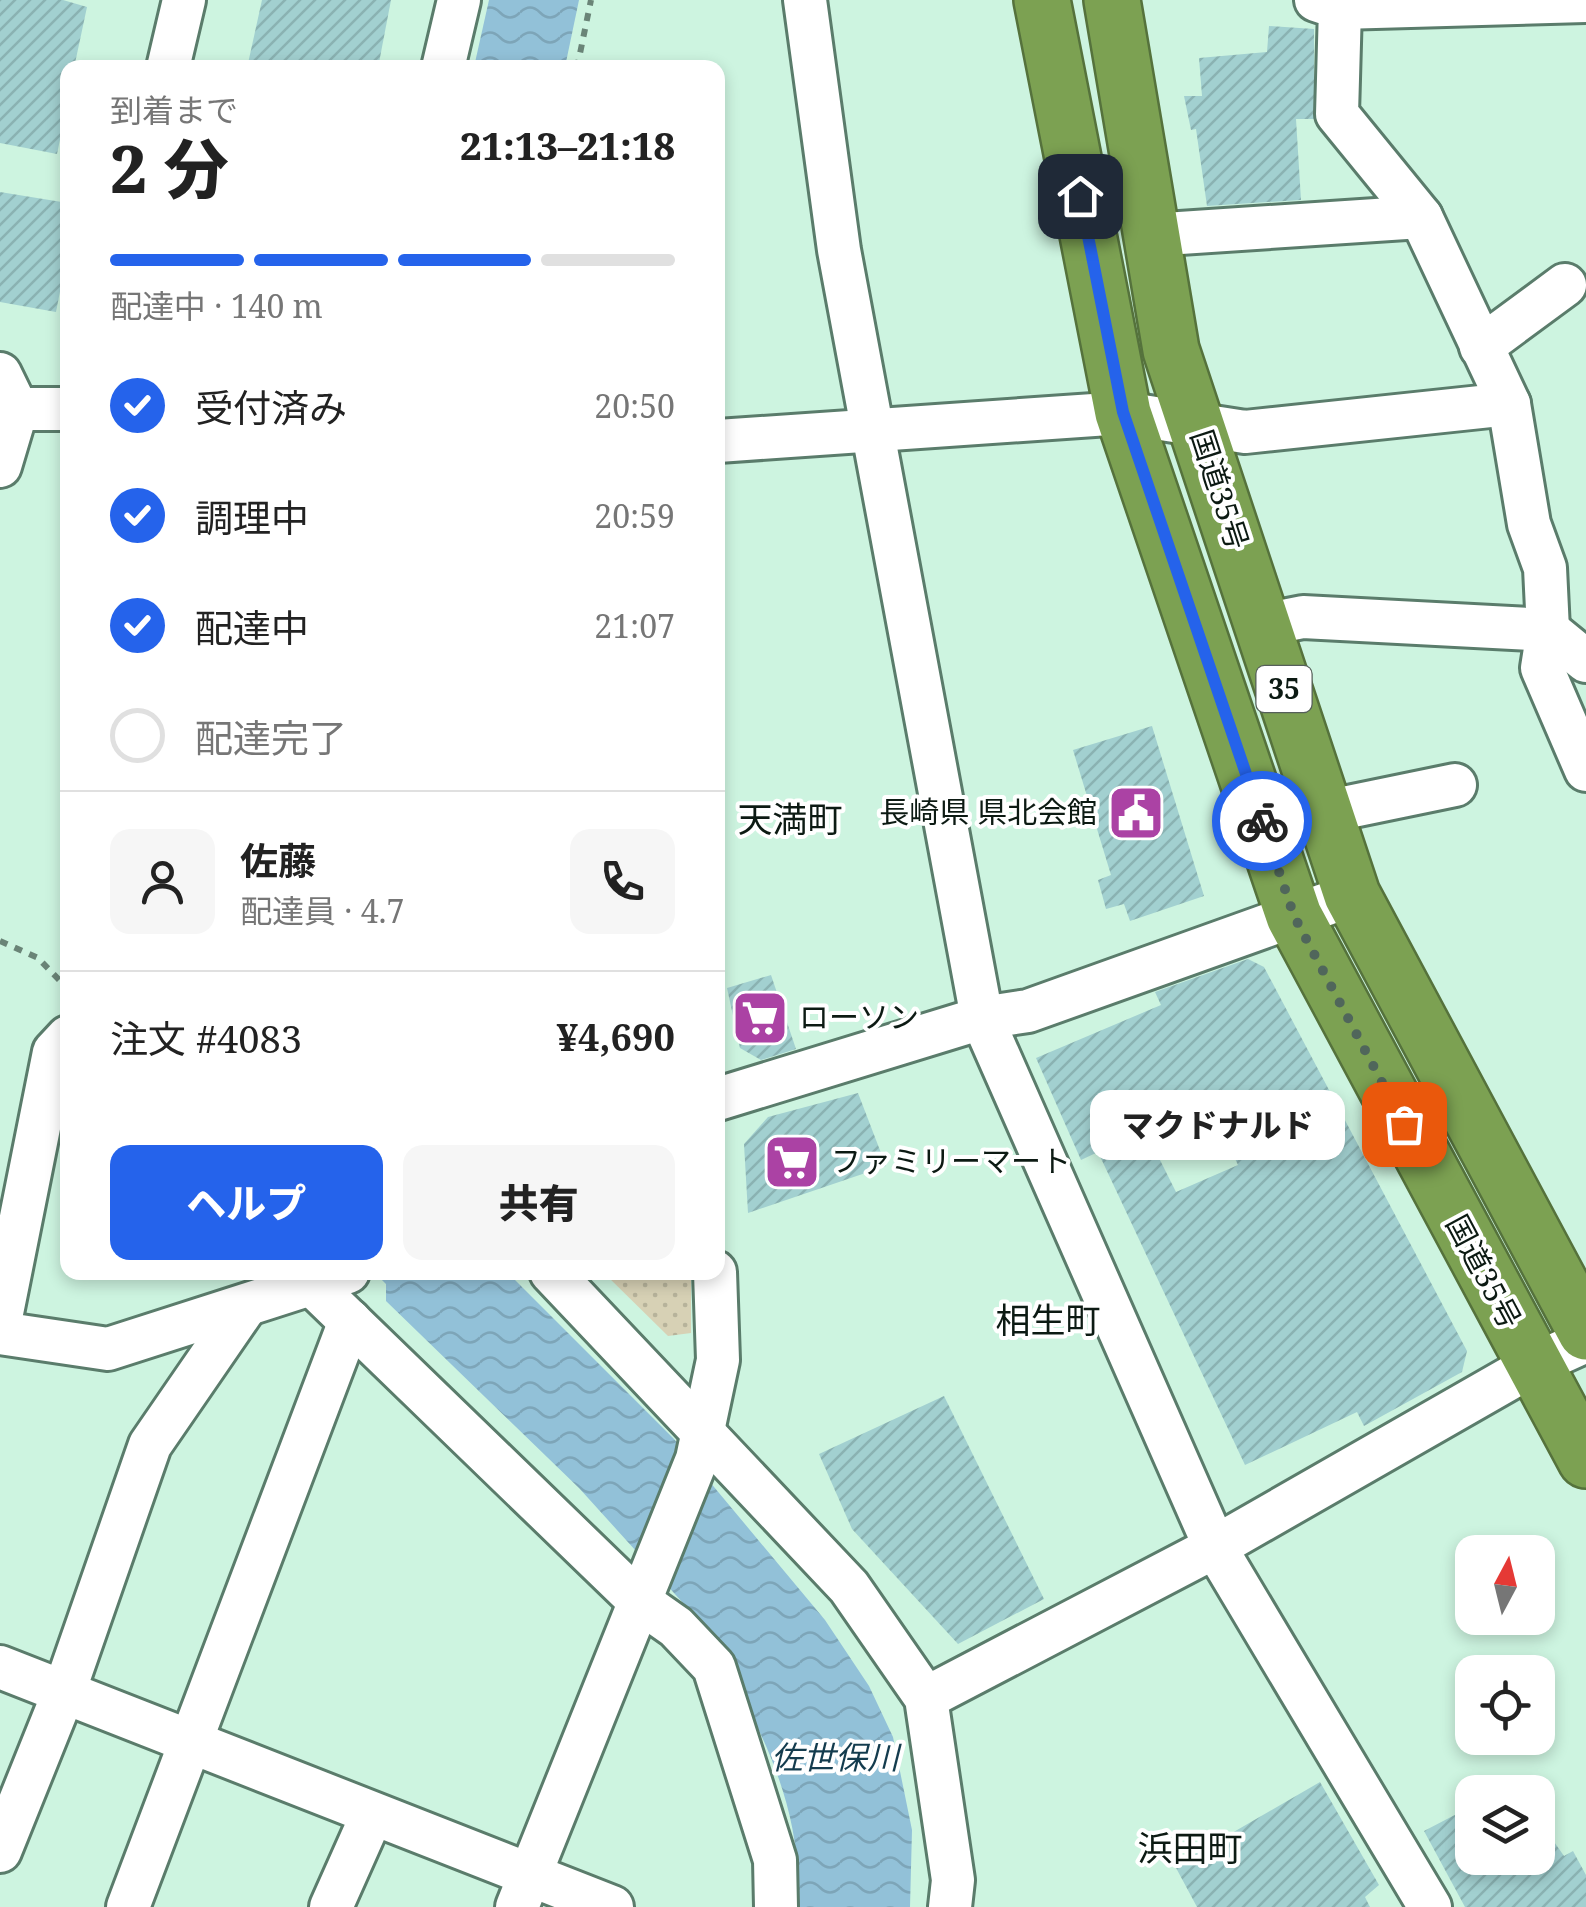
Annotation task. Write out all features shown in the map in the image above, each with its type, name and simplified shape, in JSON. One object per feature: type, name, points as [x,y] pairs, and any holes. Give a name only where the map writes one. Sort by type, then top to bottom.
[{"type":"highway","name":"国道35号","points":[[1042,0],[1123,412],[1294,916],[1586,1460]]},
{"type":"highway","name":"国道35号","points":[[1112,0],[1172,350],[1352,896],[1586,1332]]},
{"type":"street","points":[[170,60],[184,0]]},
{"type":"street","points":[[445,60],[459,0]]},
{"type":"street","points":[[805,0],[840,250],[871,430],[982,1018],[1215,1547],[1430,1907]]},
{"type":"street","points":[[1586,1],[1328,4],[1337,114],[1420,217],[1509,404],[1529,524],[1545,568],[1548,630],[1542,668],[1586,770]]},
{"type":"street","points":[[1150,235],[1420,217]]},
{"type":"street","points":[[1482,347],[1565,285]]},
{"type":"street","points":[[0,466],[9,391],[60,407]]},
{"type":"street","points":[[725,441],[1123,412],[1245,432],[1509,404]]},
{"type":"street","points":[[1263,625],[1303,618],[1548,630],[1586,661]]},
{"type":"street","points":[[1324,812],[1455,785]]},
{"type":"street","points":[[725,1096],[982,1018],[1028,1011],[1352,896]]},
{"type":"street","points":[[0,1323],[15,1168],[54,1052],[60,1046]]},
{"type":"street","points":[[0,1333],[108,1350],[245,1307],[312,1280]]},
{"type":"street","points":[[322,1280],[350,1321],[643,1590],[714,1668],[775,1860],[776,1907]]},
{"type":"street","points":[[559,1280],[700,1444],[850,1587],[926,1698],[958,1898]]},
{"type":"street","points":[[523,1891],[700,1444],[718,1360],[715,1280]]},
{"type":"street","points":[[0,1851],[64,1692],[150,1445],[245,1307]]},
{"type":"street","points":[[128,1907],[350,1321]]},
{"type":"street","points":[[926,1698],[1215,1547],[1533,1366],[1586,1341]]},
{"type":"street","points":[[0,1666],[372,1814],[523,1891],[612,1907]]},
{"type":"street","points":[[331,1907],[372,1814]]},
{"type":"path","points":[[579,60],[590,0]]},
{"type":"path","points":[[0,941],[38,958],[60,981]]},
{"type":"shaded area","points":[[611,1280],[691,1280],[691,1333],[668,1336]]},
{"type":"water","points":[[489,0],[579,0],[566,60],[476,60]]},
{"type":"water","name":"佐世保川","points":[[382,1280],[515,1280],[674,1439],[825,1620],[869,1686],[893,1737],[912,1830],[910,1907],[796,1907],[798,1875],[789,1812],[768,1750],[724,1665],[731,1656],[579,1488],[386,1301],[386,1284]]},
{"type":"building","points":[[0,0],[63,0],[87,7],[76,60],[60,60],[57,154],[0,143]]},
{"type":"building","points":[[262,0],[391,0],[380,60],[249,60]]},
{"type":"building","points":[[1269,26],[1314,29],[1314,119],[1296,119],[1301,200],[1207,206],[1196,129],[1191,130],[1184,96],[1202,96],[1199,58],[1267,52]]},
{"type":"building","points":[[0,192],[60,202],[60,292],[56,312],[0,302]]},
{"type":"building","name":"長崎県 県北会館","points":[[1152,726],[1204,896],[1130,921],[1124,904],[1106,909],[1098,880],[1111,875],[1073,750]]},
{"type":"building","points":[[1248,959],[1264,967],[1467,1351],[1462,1372],[1364,1426],[1357,1412],[1245,1465],[1098,1152],[1081,1160],[1036,1058],[1161,1005],[1155,992]],"holes":[[[1208,1102],[1238,1165],[1176,1192],[1145,1130]]]},
{"type":"building","name":"ローソン","points":[[771,975],[796,1049],[761,1060],[740,1048],[727,988]]},
{"type":"building","name":"ファミリーマート","points":[[858,1093],[886,1166],[748,1213],[744,1144],[768,1117]]},
{"type":"building","points":[[944,1396],[1044,1599],[958,1644],[852,1529],[819,1454]]},
{"type":"building","points":[[1320,1782],[1379,1885],[1365,1897],[1370,1907],[1197,1907],[1175,1866]]},
{"type":"building","points":[[1455,1815],[1455,1875],[1555,1875],[1555,1843],[1564,1856],[1573,1851],[1586,1875],[1586,1907],[1465,1907],[1424,1831]]},
{"type":"way so far","points":[[1262,821],[1294,916],[1404,1124]]},
{"type":"place","name":"長崎県 県北会館","points":[[1136,813]]},
{"type":"place","name":"ローソン","points":[[760,1018]]},
{"type":"place","name":"マクドナルド","points":[[1404,1124]]},
{"type":"place","name":"ファミリーマート","points":[[792,1162]]},
{"type":"district","name":"天満町","points":[[790,820]]},
{"type":"district","name":"相生町","points":[[1048,1321]]},
{"type":"district","name":"浜田町","points":[[1190,1849]]},
{"type":"route","points":[[1080,196],[1123,412],[1262,821]]}]
